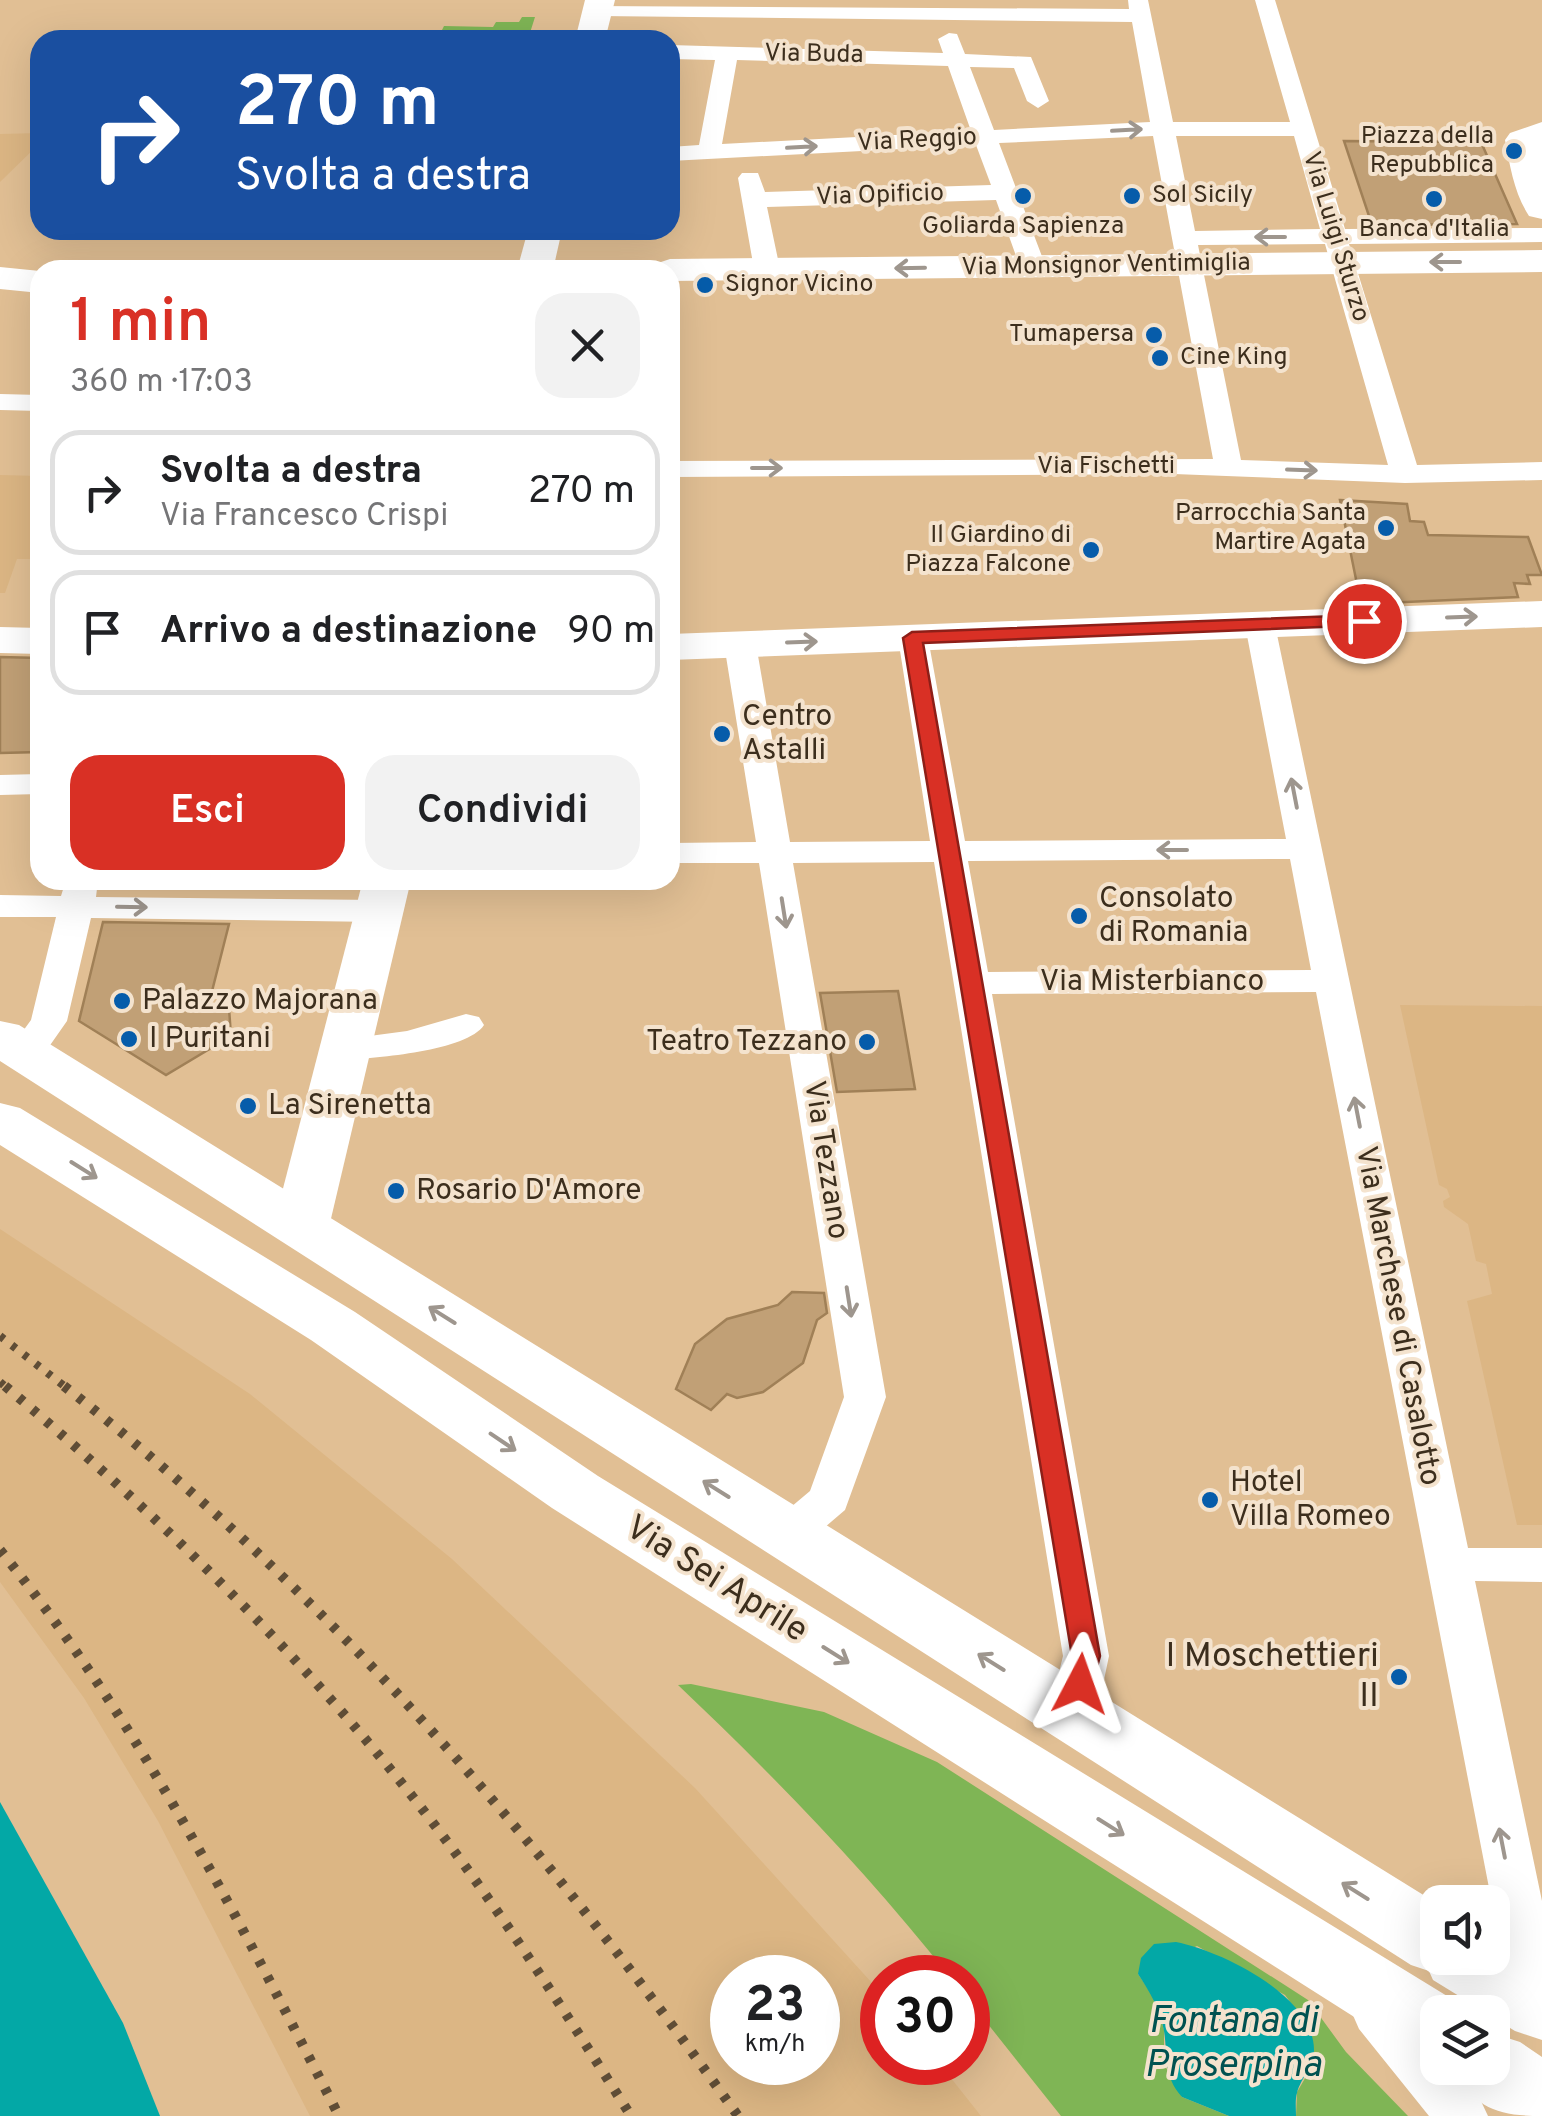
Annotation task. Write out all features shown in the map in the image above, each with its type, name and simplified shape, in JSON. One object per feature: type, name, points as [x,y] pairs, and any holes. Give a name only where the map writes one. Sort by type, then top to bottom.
[{"type":"main road","points":[[593,30],[599,5]]},
{"type":"main road","points":[[1542,132],[1522,140],[1528,177],[1542,208]]},
{"type":"main road","name":"Via Monsignor Ventimiglia","points":[[680,270],[1033,267],[1188,251],[1339,250],[1542,261]]},
{"type":"main road","points":[[680,646],[1542,614]]},
{"type":"main road","points":[[0,640],[30,641]]},
{"type":"main road","points":[[301,1226],[383,895]]},
{"type":"main road","points":[[13,1044],[1420,1932]]},
{"type":"main road","name":"Via Sei Aprile","points":[[0,1120],[333,1326],[575,1492],[1420,2019]]},
{"type":"main road","points":[[1488,1975],[1540,2007]]},
{"type":"main road","points":[[1510,2078],[1542,2100]]},
{"type":"street","name":"Via Luigi Sturzo","points":[[1265,0],[1405,474]]},
{"type":"street","points":[[599,5],[862,13],[935,7],[1139,8],[1229,468]]},
{"type":"street","points":[[935,7],[1033,267]]},
{"type":"street","points":[[853,56],[862,13]]},
{"type":"street","name":"Via Buda","points":[[680,52],[1023,62],[1038,101]]},
{"type":"street","points":[[709,152],[728,53]]},
{"type":"street","name":"Via Reggio","points":[[680,153],[1164,129],[1303,129]]},
{"type":"street","points":[[745,150],[766,269]]},
{"type":"street","name":"Via Opificio","points":[[754,200],[1006,192]]},
{"type":"street","points":[[1339,250],[1542,235]]},
{"type":"street","points":[[0,402],[30,403]]},
{"type":"street","name":"Via Fischetti","points":[[680,469],[1229,468],[1405,474],[1542,471]]},
{"type":"street","name":"Via Marchese di Casalotto","points":[[1260,624],[1447,1564],[1540,2007]]},
{"type":"street","points":[[912,638],[1086,1656],[1073,1713]]},
{"type":"street","name":"Via Tezzano","points":[[740,644],[864,1397],[830,1499],[788,1534]]},
{"type":"street","points":[[0,786],[30,784]]},
{"type":"street","points":[[680,853],[1305,849]]},
{"type":"street","points":[[13,1044],[49,1021],[80,893]]},
{"type":"street","points":[[0,906],[80,893],[383,895]]},
{"type":"street","name":"Via Misterbianco","points":[[973,984],[1331,981]]},
{"type":"street","points":[[345,1049],[393,1044],[466,1025]]},
{"type":"street","points":[[1447,1564],[1542,1565]]},
{"type":"street","points":[[1345,1972],[1461,2116]]},
{"type":"shaded area","points":[[30,133],[30,153],[0,182],[0,134]]},
{"type":"shaded area","points":[[0,475],[30,476],[30,559],[17,559],[5,593],[0,593]]},
{"type":"shaded area","points":[[1400,1005],[1542,1006],[1542,1525],[1517,1525],[1467,1301],[1492,1294],[1486,1264],[1476,1261],[1468,1224],[1444,1207],[1443,1201],[1450,1197],[1447,1189],[1439,1185]]},
{"type":"shaded area","points":[[0,1229],[250,1394],[452,1559],[695,1788],[860,1970],[860,2085],[956,2085],[981,2116],[310,2116],[158,1821],[84,1698],[0,1582]]},
{"type":"green space","points":[[522,17],[535,17],[531,30],[442,30],[444,26],[493,27],[496,22],[519,22]]},
{"type":"green space","points":[[691,1684],[824,1712],[937,1762],[1308,2000],[1346,2052],[1408,2116],[1296,2116],[1297,2092],[1314,2063],[1311,2030],[1285,1995],[1197,1946],[1138,1974],[1155,1999],[1164,2030],[1164,2064],[1182,2097],[1229,2116],[1061,2116],[990,2027],[990,1955],[932,1955],[819,1826],[678,1685]]},
{"type":"water","points":[[0,1802],[123,2023],[160,2116],[0,2116]]},
{"type":"water","name":"Fontana di Proserpina","points":[[1176,1942],[1240,1966],[1282,1994],[1299,2012],[1310,2030],[1314,2050],[1297,2093],[1296,2116],[1229,2116],[1182,2097],[1176,2089],[1169,2073],[1160,2015],[1138,1974],[1141,1958],[1154,1944]]},
{"type":"building","name":"Banca d'Italia","points":[[1344,141],[1481,142],[1517,224],[1372,225]]},
{"type":"building","points":[[1340,500],[1407,504],[1410,521],[1424,522],[1428,535],[1528,537],[1542,575],[1527,575],[1530,584],[1514,583],[1518,597],[1361,604]]},
{"type":"building","points":[[0,657],[30,658],[30,752],[0,753]]},
{"type":"building","name":"Palazzo Majorana","points":[[103,922],[229,924],[208,1007],[229,1008],[231,1036],[166,1075],[79,1021]]},
{"type":"building","name":"Teatro Tezzano","points":[[898,991],[915,1089],[837,1092],[820,993]]},
{"type":"building","points":[[792,1292],[824,1293],[827,1313],[817,1320],[803,1363],[763,1392],[737,1398],[727,1394],[711,1410],[676,1389],[695,1344],[727,1319],[778,1305]]},
{"type":"railway","points":[[0,1336],[68,1389]]},
{"type":"railway","points":[[0,1382],[8,1389]]},
{"type":"railway","points":[[5,1386],[219,1581],[366,1740],[442,1834],[498,1913],[631,2116]]},
{"type":"railway","points":[[64,1386],[254,1549],[428,1727],[588,1916],[738,2116]]},
{"type":"railway","points":[[0,1550],[51,1616],[142,1753],[224,1896],[339,2116]]},
{"type":"place","name":"Piazza della Repubblica","points":[[1514,151]]},
{"type":"place","name":"Goliarda Sapienza","points":[[1023,196]]},
{"type":"place","name":"Sol Sicily","points":[[1132,196]]},
{"type":"place","name":"Banca d'Italia","points":[[1434,199]]},
{"type":"place","name":"Signor Vicino","points":[[705,285]]},
{"type":"place","name":"Tumapersa","points":[[1154,335]]},
{"type":"place","name":"Cine King","points":[[1160,358]]},
{"type":"place","name":"Parrocchia Santa Martire Agata","points":[[1386,528]]},
{"type":"place","name":"Il Giardino di Piazza Falcone","points":[[1091,550]]},
{"type":"place","name":"Centro Astalli","points":[[722,734]]},
{"type":"place","name":"Consolato di Romania","points":[[1079,916]]},
{"type":"place","name":"Palazzo Majorana","points":[[122,1001]]},
{"type":"place","name":"I Puritani","points":[[129,1039]]},
{"type":"place","name":"Teatro Tezzano","points":[[867,1042]]},
{"type":"place","name":"La Sirenetta","points":[[248,1106]]},
{"type":"place","name":"Rosario D'Amore","points":[[396,1191]]},
{"type":"place","name":"Hotel Villa Romeo","points":[[1210,1500]]},
{"type":"place","name":"I Moschettieri II","points":[[1399,1677]]},
{"type":"route","points":[[1080,1684],[1086,1656],[912,638],[1364,621]]}]
